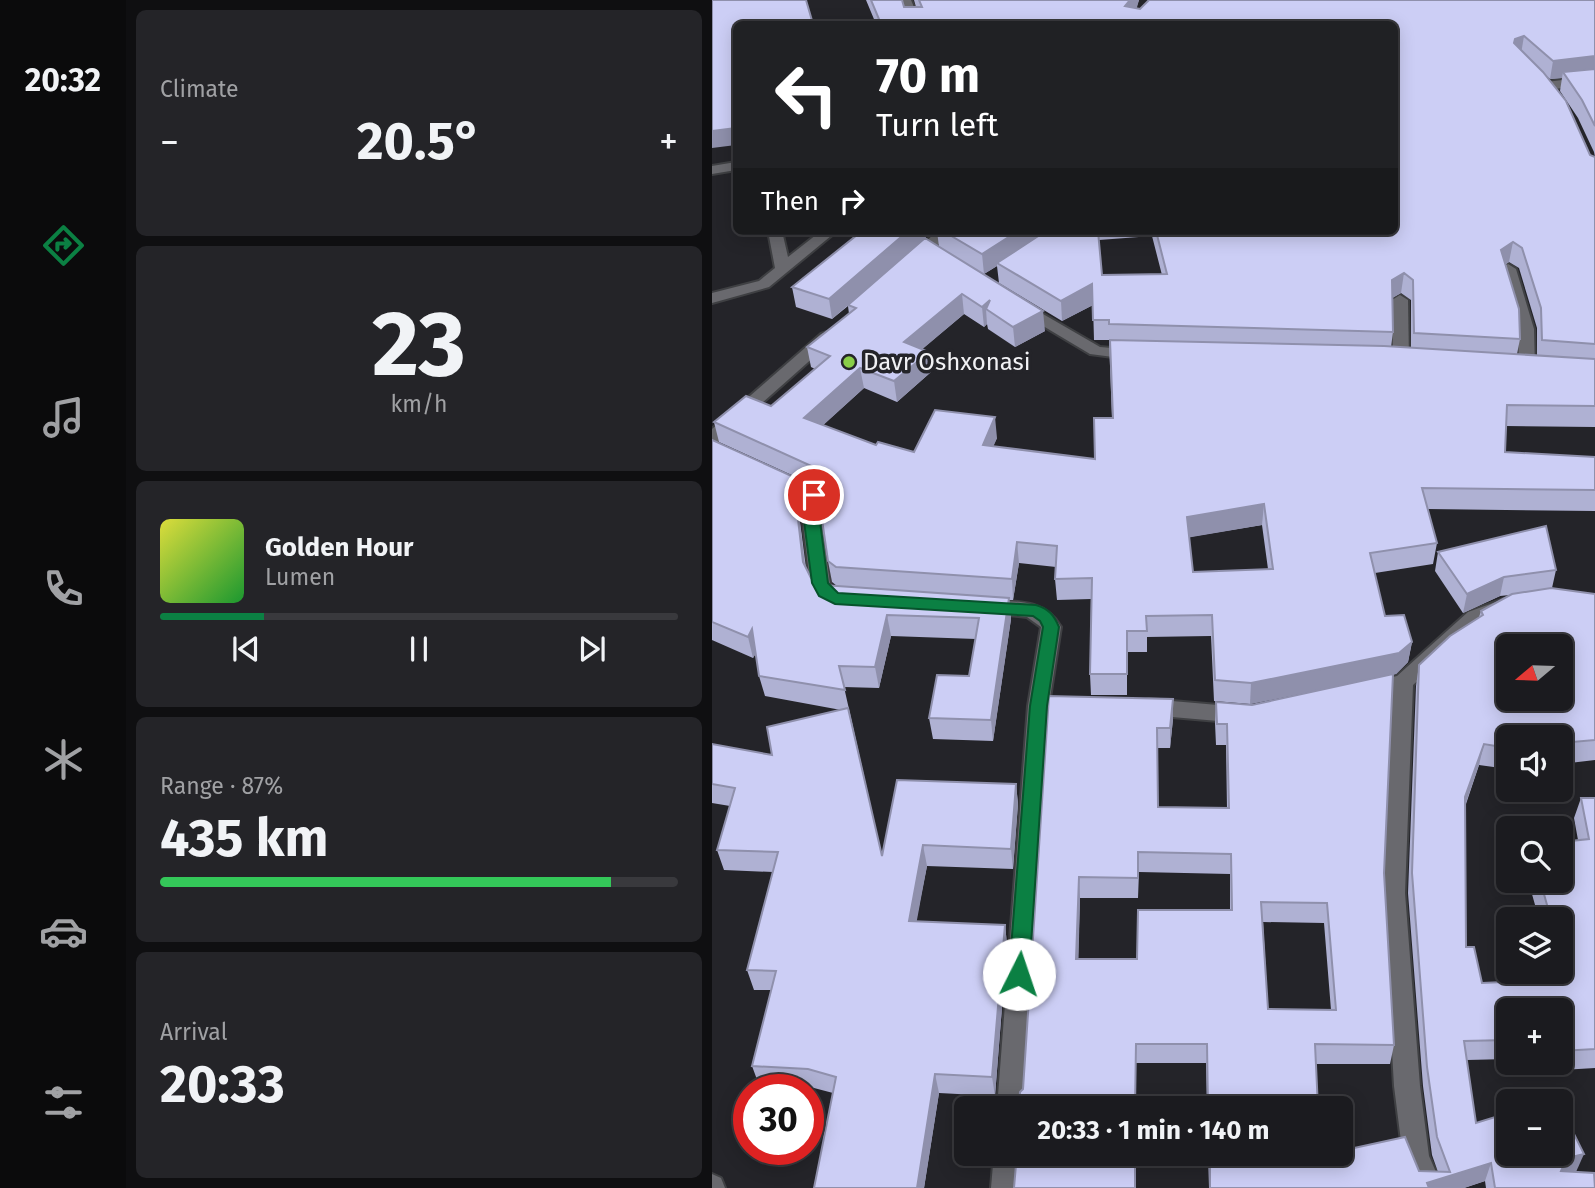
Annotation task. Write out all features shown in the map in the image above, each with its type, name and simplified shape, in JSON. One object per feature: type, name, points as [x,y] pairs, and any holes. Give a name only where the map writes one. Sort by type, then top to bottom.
[{"type":"street","points":[[905,0],[913,21]]},
{"type":"street","points":[[1546,87],[1595,80]]},
{"type":"street","points":[[712,170],[733,166]]},
{"type":"street","points":[[776,235],[783,268]]},
{"type":"street","points":[[712,298],[764,284],[825,235]]},
{"type":"street","points":[[907,267],[933,252],[943,235]]},
{"type":"street","points":[[1508,269],[1526,329],[1527,368]]},
{"type":"street","points":[[1006,297],[1096,351],[1155,355]]},
{"type":"street","points":[[1381,359],[1408,361],[1400,300]]},
{"type":"street","points":[[712,438],[835,330]]},
{"type":"street","points":[[760,470],[814,495],[810,506],[820,583],[825,592],[835,598],[863,600]]},
{"type":"street","points":[[1339,696],[1403,682],[1475,617],[1519,603]]},
{"type":"street","points":[[973,607],[1036,611],[1047,617],[1051,627],[1038,706],[1011,1096]]},
{"type":"street","points":[[1403,682],[1394,893],[1407,1086],[1416,1157],[1430,1188]]},
{"type":"street","points":[[1038,706],[1091,706]]},
{"type":"street","points":[[1130,706],[1250,715],[1263,713]]},
{"type":"street","points":[[1004,1188],[1006,1166]]},
{"type":"building","points":[[712,0],[806,0],[812,21],[733,21],[733,128],[712,131]]},
{"type":"building","points":[[871,0],[902,0],[904,7],[922,7],[919,0],[1130,0],[1125,6],[1140,9],[1149,0],[1595,0],[1595,56],[1553,61],[1524,36],[1515,39],[1514,43],[1543,72],[1566,101],[1590,155],[1595,157],[1595,344],[1542,340],[1541,308],[1522,248],[1513,242],[1501,250],[1519,309],[1520,339],[1414,333],[1413,280],[1404,273],[1392,280],[1393,332],[1109,324],[1109,320],[1093,320],[1092,284],[1061,301],[997,263],[1040,235],[1098,235],[1102,275],[1167,274],[1157,235],[1398,235],[1398,21],[880,21]]},
{"type":"building","points":[[1595,69],[1595,126],[1563,72]]},
{"type":"building","points":[[857,235],[903,235],[829,299],[792,287]]},
{"type":"building","points":[[950,235],[1012,235],[982,254]]},
{"type":"building","points":[[925,238],[1043,311],[1013,327],[986,309],[990,300],[982,307],[962,294],[904,342],[929,352],[894,381],[860,368],[804,418],[876,445],[878,442],[914,452],[935,410],[995,417],[983,445],[1095,459],[1094,418],[1113,418],[1110,340],[1384,346],[1595,359],[1595,406],[1507,405],[1505,452],[1595,457],[1595,490],[1422,488],[1437,543],[1370,553],[1385,616],[1404,615],[1412,642],[1399,653],[1251,683],[1215,680],[1212,615],[1146,616],[1147,631],[1127,631],[1127,674],[1090,674],[1092,578],[1055,579],[1057,546],[1017,542],[1012,579],[836,567],[828,561],[817,485],[821,475],[818,469],[714,422],[746,396],[771,406],[830,356],[807,347],[856,308],[848,305]],"holes":[[[1264,504],[1273,569],[1193,572],[1187,517]]]},
{"type":"building","points":[[712,440],[796,478],[794,485],[803,562],[811,578],[823,585],[1009,598],[991,720],[929,718],[937,675],[969,676],[979,618],[887,615],[875,667],[839,666],[845,690],[759,676],[752,629],[748,637],[712,622]]},
{"type":"building","points":[[1546,526],[1556,570],[1504,577],[1467,594],[1438,552]]},
{"type":"building","points":[[1551,588],[1595,594],[1595,740],[1573,742],[1573,725],[1496,725],[1496,746],[1484,744],[1465,797],[1466,947],[1474,947],[1482,983],[1496,984],[1573,984],[1573,907],[1548,907],[1544,893],[1573,893],[1573,841],[1589,839],[1581,798],[1595,798],[1595,1049],[1573,1050],[1573,998],[1496,998],[1496,1040],[1464,1041],[1476,1123],[1496,1117],[1496,1166],[1563,1166],[1561,1171],[1594,1173],[1595,1188],[1495,1188],[1491,1163],[1427,1183],[1429,1188],[1210,1188],[1210,1166],[1353,1166],[1353,1148],[1405,1137],[1419,1171],[1450,1172],[1437,1137],[1427,1067],[1412,873],[1419,665],[1450,636],[1483,615],[1481,611],[1512,594]]},
{"type":"building","points":[[1393,674],[1384,873],[1394,1045],[1315,1044],[1317,1096],[1208,1096],[1207,1044],[1136,1044],[1135,1096],[1020,1096],[1023,1089],[1049,696],[1173,699],[1170,728],[1157,728],[1158,807],[1229,808],[1227,724],[1217,724],[1216,702],[1252,705]],"holes":[[[1138,852],[1231,854],[1232,910],[1138,910],[1137,959],[1076,959],[1079,877],[1138,878]],[[1261,902],[1327,903],[1336,1010],[1268,1009]]]},
{"type":"building","points":[[848,708],[882,856],[897,780],[1016,784],[1011,849],[923,845],[909,921],[1005,925],[992,1077],[935,1074],[917,1188],[814,1188],[819,1165],[824,1165],[824,1138],[836,1077],[808,1069],[752,1066],[776,971],[747,970],[778,852],[717,850],[735,788],[712,784],[712,744],[772,755],[767,727]]},
{"type":"building","points":[[1573,1132],[1584,1154],[1573,1157]]},
{"type":"building","points":[[1016,1166],[1135,1166],[1135,1188],[1014,1188]]},
{"type":"place","name":"Davr Oshxonasi","points":[[849,362]]},
{"type":"route","points":[[814,495],[810,506],[820,583],[825,592],[835,598],[1036,611],[1047,617],[1051,627],[1038,706],[1019,974]]}]
